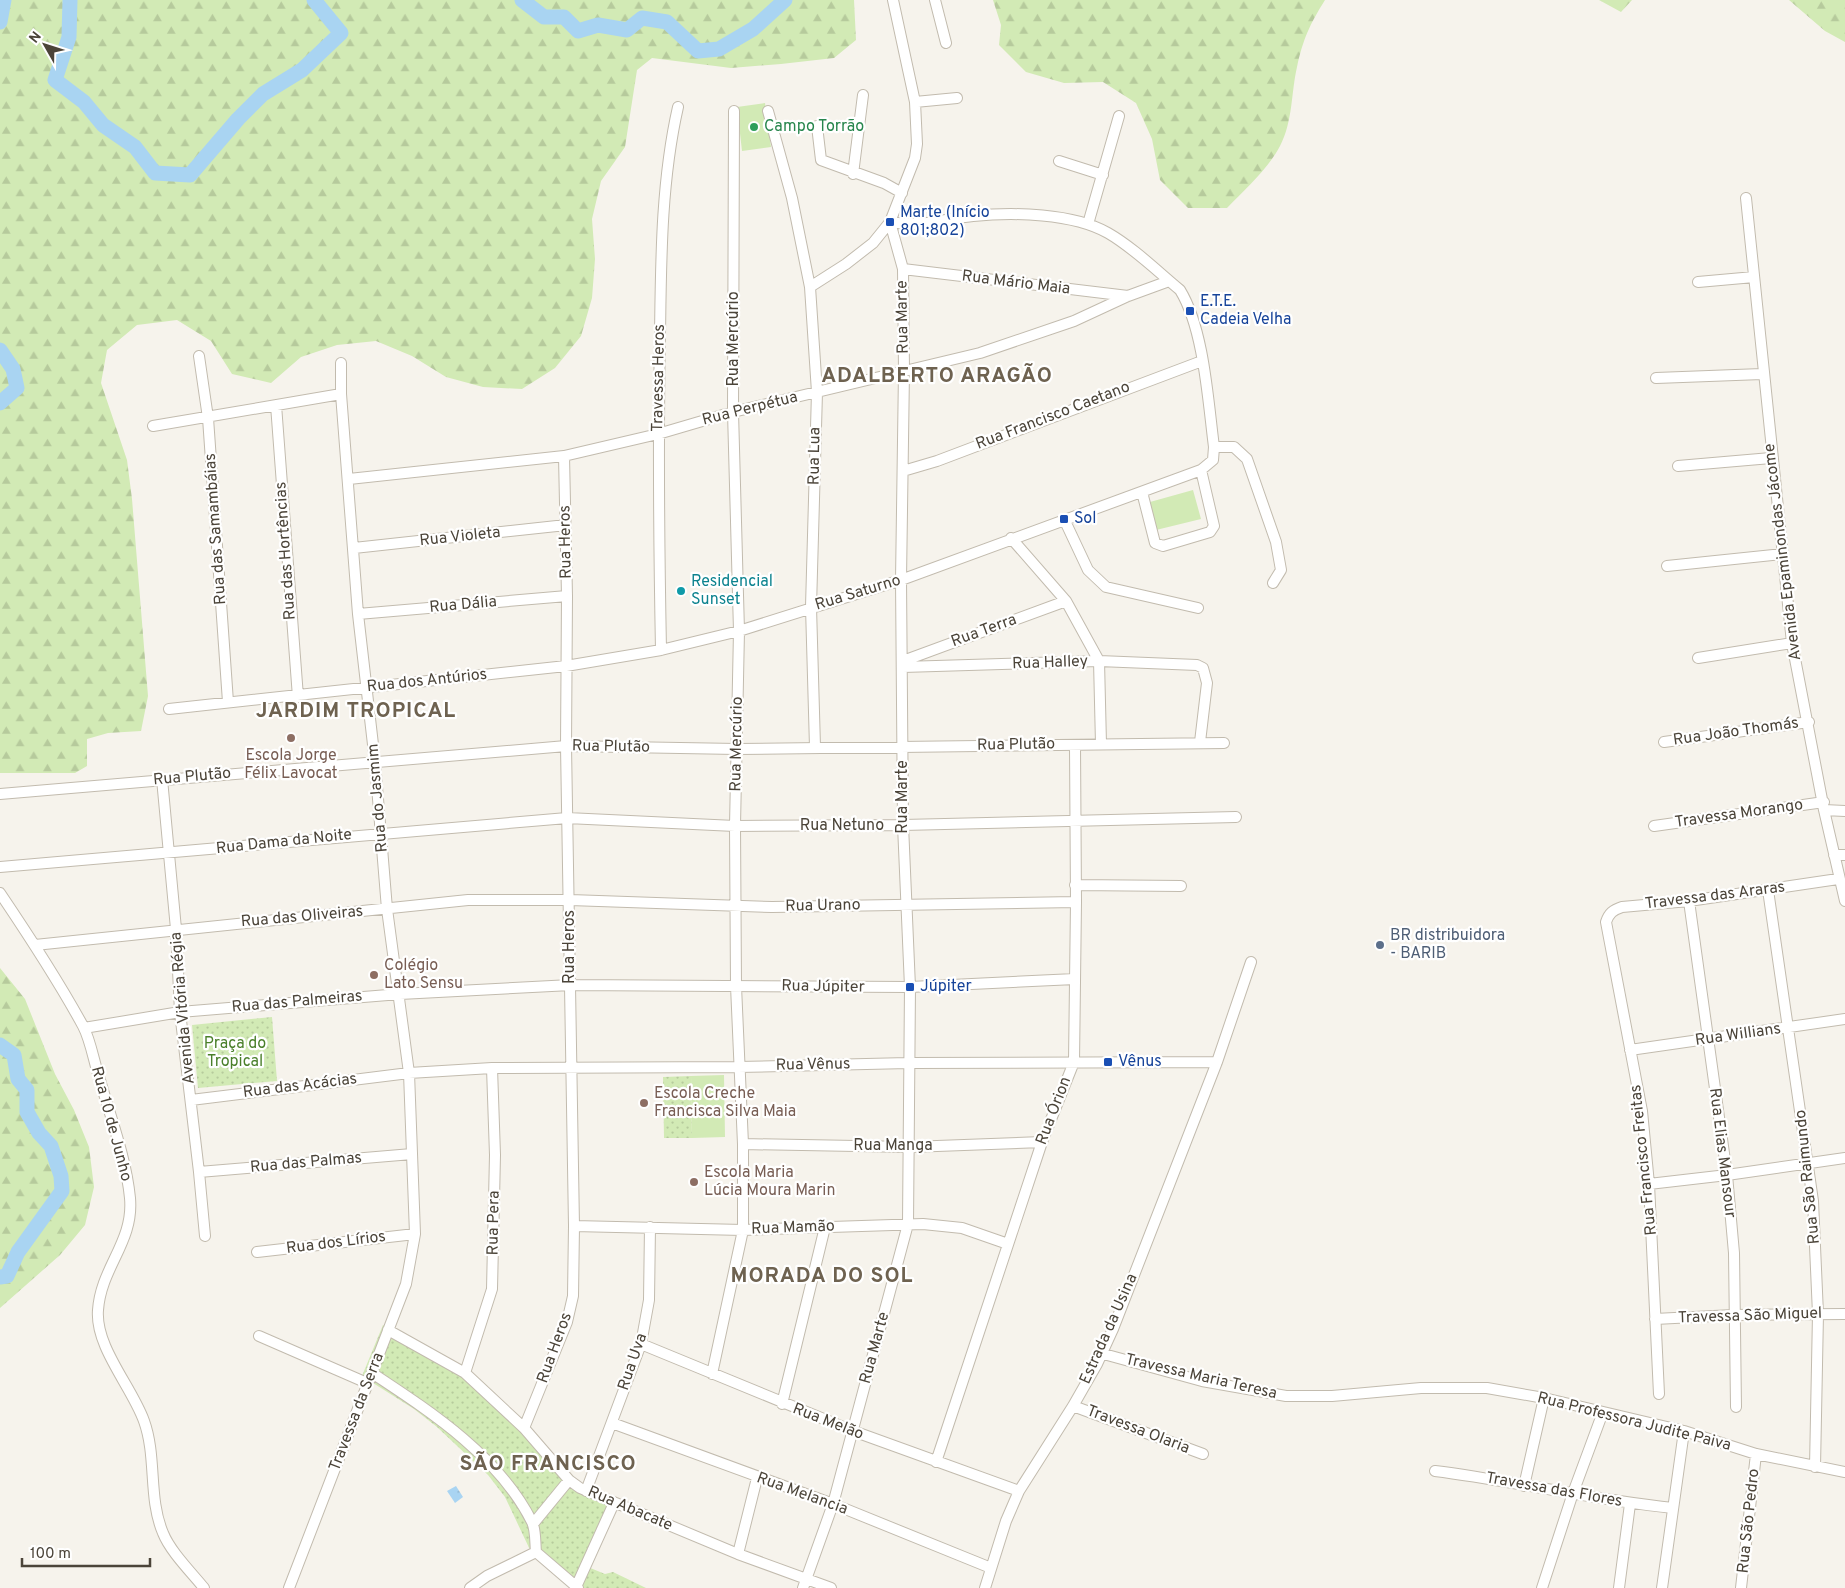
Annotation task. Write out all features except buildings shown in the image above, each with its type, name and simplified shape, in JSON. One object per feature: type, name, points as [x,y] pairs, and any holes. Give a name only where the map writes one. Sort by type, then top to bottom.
[{"type":"street","points":[[810,287],[846,264],[872,243],[890,222],[915,158],[917,144],[914,102],[894,0]]},
{"type":"street","points":[[935,0],[946,43]]},
{"type":"street","points":[[853,174],[863,95]]},
{"type":"street","points":[[914,102],[958,98]]},
{"type":"street","name":"Travessa Heros","points":[[661,650],[658,434],[665,171],[678,107]]},
{"type":"street","name":"Rua Lua","points":[[768,110],[792,198],[810,287],[817,392],[812,607],[815,746]]},
{"type":"street","name":"Rua Mercúrio","points":[[712,1374],[743,1230],[743,1144],[738,1067],[736,986],[735,826],[739,631],[734,412],[734,111]]},
{"type":"street","points":[[1088,224],[1119,116]]},
{"type":"street","points":[[816,126],[821,160],[853,174],[884,183],[902,193]]},
{"type":"street","points":[[1059,161],[1103,175]]},
{"type":"street","name":"Avenida Epaminondas Jácome","points":[[1746,198],[1762,374],[1792,643],[1809,722],[1838,879],[1845,901]]},
{"type":"street","points":[[890,222],[918,226],[972,216],[1012,215],[1041,216],[1088,224],[1108,233],[1180,290],[1186,299],[1202,361],[1214,447],[1234,447],[1247,459],[1276,542],[1281,566],[1280,573],[1273,583]]},
{"type":"street","name":"Rua Marte","points":[[805,1584],[832,1504],[853,1432],[908,1224],[910,987],[903,826],[901,580],[904,372],[903,269],[890,222]]},
{"type":"street","name":"Rua Mário Maia","points":[[903,269],[1128,296]]},
{"type":"street","points":[[1698,282],[1754,277]]},
{"type":"street","name":"Rua Perpétua","points":[[349,479],[564,456],[658,434],[734,412],[989,350],[1074,321],[1128,296],[1169,281]]},
{"type":"street","name":"Rua das Samambáias","points":[[199,356],[208,418],[228,702]]},
{"type":"street","name":"Rua Francisco Caetano","points":[[903,471],[937,461],[1202,361]]},
{"type":"street","name":"Rua do Jasmim","points":[[341,363],[340,394],[349,479],[358,614],[375,762],[387,909],[400,994],[408,1073],[415,1234]]},
{"type":"street","points":[[1656,378],[1762,374]]},
{"type":"street","points":[[153,426],[340,394]]},
{"type":"street","name":"Rua das Hortências","points":[[276,405],[298,697]]},
{"type":"street","name":"Rua Saturno","points":[[566,666],[661,650],[739,631],[901,580],[1011,538],[1201,470],[1213,460],[1214,447]]},
{"type":"street","name":"Rua Heros","points":[[524,1428],[567,1322],[573,1296],[574,1226],[566,746],[567,596],[564,456]]},
{"type":"street","points":[[1678,466],[1771,458]]},
{"type":"street","points":[[1142,492],[1155,543],[1163,546],[1210,532],[1214,526],[1201,470]]},
{"type":"street","points":[[1064,519],[1088,570],[1106,587],[1198,608]]},
{"type":"street","name":"Rua Violeta","points":[[354,548],[566,525]]},
{"type":"street","points":[[1011,538],[1066,601],[1099,661],[1101,744]]},
{"type":"street","points":[[1667,566],[1782,554]]},
{"type":"street","name":"Rua Dália","points":[[358,614],[567,596]]},
{"type":"street","name":"Rua Terra","points":[[903,664],[1066,601]]},
{"type":"street","points":[[1698,658],[1792,643]]},
{"type":"street","name":"Rua Halley","points":[[903,664],[1099,661],[1197,665],[1203,668],[1207,683],[1200,742]]},
{"type":"street","name":"Rua dos Antúrios","points":[[169,709],[228,702],[298,697],[365,687],[566,666]]},
{"type":"street","name":"Rua João Thomás","points":[[1664,742],[1809,722]]},
{"type":"street","name":"Rua Plutão","points":[[0,794],[566,746],[737,748],[1224,743]]},
{"type":"street","name":"Rua Órion","points":[[936,1462],[1042,1142],[1074,1062],[1075,745]]},
{"type":"street","name":"Avenida Vitória Régia","points":[[162,779],[176,929],[180,1012],[200,1172],[204,1236]]},
{"type":"street","name":"Travessa Morango","points":[[1654,826],[1824,806],[1845,811]]},
{"type":"street","name":"Rua Netuno","points":[[567,818],[735,826],[903,826],[1236,817]]},
{"type":"street","name":"Rua Dama da Noite","points":[[0,867],[168,854],[381,832],[567,818]]},
{"type":"street","points":[[1834,854],[1845,855]]},
{"type":"street","name":"Travessa das Araras","points":[[1608,929],[1608,916],[1612,911],[1622,907],[1689,901],[1838,879]]},
{"type":"street","points":[[1075,885],[1181,886]]},
{"type":"street","name":"Rua São Raimundo","points":[[1768,890],[1809,1162],[1818,1314],[1815,1466]]},
{"type":"street","name":"Rua 10 de Junho","points":[[0,893],[35,945],[84,1028],[123,1159],[130,1201],[125,1239],[108,1270],[100,1296],[99,1327],[113,1361],[142,1415],[149,1434],[156,1508],[163,1534],[204,1588]]},
{"type":"street","name":"Rua das Oliveiras","points":[[35,945],[468,900],[570,900]]},
{"type":"street","name":"Rua Urano","points":[[570,900],[737,906],[1076,902]]},
{"type":"street","name":"Rua Elias Mansour","points":[[1689,901],[1727,1175],[1734,1253],[1733,1315],[1736,1407]]},
{"type":"street","name":"Rua Francisco Freitas","points":[[1608,929],[1642,1112],[1650,1184],[1659,1394]]},
{"type":"street","name":"Estrada da Usina","points":[[985,1588],[1019,1491],[1073,1406],[1097,1364],[1100,1353],[1113,1329],[1217,1062],[1252,962]]},
{"type":"street","name":"Rua Júpiter","points":[[570,985],[910,987],[1075,980]]},
{"type":"street","name":"Rua das Palmeiras","points":[[84,1028],[180,1012],[400,994],[570,985]]},
{"type":"street","name":"Rua Willians","points":[[1630,1050],[1845,1019]]},
{"type":"street","name":"Rua Vênus","points":[[408,1073],[571,1066],[738,1067],[908,1063],[1217,1062]]},
{"type":"street","name":"Rua Pera","points":[[465,1373],[492,1289],[495,1155],[492,1068]]},
{"type":"street","name":"Rua das Acácias","points":[[191,1100],[408,1073]]},
{"type":"street","name":"Rua Manga","points":[[743,1144],[910,1147],[1042,1142]]},
{"type":"street","name":"Rua das Palmas","points":[[200,1172],[412,1154]]},
{"type":"street","points":[[1650,1184],[1845,1158]]},
{"type":"street","name":"Rua Mamão","points":[[574,1226],[743,1230],[939,1224],[962,1228],[1008,1244]]},
{"type":"street","name":"Rua Uva","points":[[586,1491],[641,1344],[649,1300],[650,1227]]},
{"type":"street","points":[[782,1404],[825,1227]]},
{"type":"street","name":"Rua dos Lírios","points":[[257,1252],[415,1234]]},
{"type":"street","name":"Travessa da Serra","points":[[289,1588],[406,1284],[415,1234]]},
{"type":"street","name":"Travessa São Miguel","points":[[1655,1319],[1733,1315],[1845,1314]]},
{"type":"street","name":"Rua Abacate","points":[[388,1330],[465,1373],[524,1428],[570,1480],[586,1491],[805,1584],[831,1588]]},
{"type":"street","points":[[259,1336],[367,1383]]},
{"type":"street","name":"Rua Melão","points":[[641,1344],[853,1432],[1019,1491]]},
{"type":"street","name":"Travessa Maria Teresa","points":[[1100,1353],[1202,1381],[1286,1396],[1332,1396],[1421,1388]]},
{"type":"street","points":[[372,1373],[422,1407],[482,1457],[515,1496],[533,1524],[536,1552],[577,1587],[614,1503]]},
{"type":"street","name":"Rua Professora Judite Paiva","points":[[1421,1388],[1486,1388],[1544,1398],[1684,1432],[1756,1454],[1845,1472]]},
{"type":"street","points":[[1524,1486],[1544,1398]]},
{"type":"street","name":"Travessa Olaria","points":[[1073,1406],[1203,1454]]},
{"type":"street","points":[[1542,1588],[1573,1493],[1603,1412]]},
{"type":"street","name":"Rua Melancia","points":[[612,1423],[757,1478],[832,1504],[991,1568]]},
{"type":"street","points":[[1662,1588],[1684,1432]]},
{"type":"street","name":"Rua São Pedro","points":[[1741,1588],[1756,1454]]},
{"type":"street","name":"Travessa das Flores","points":[[1435,1471],[1495,1479],[1524,1486],[1630,1504],[1673,1508]]},
{"type":"street","points":[[738,1554],[757,1478]]},
{"type":"street","points":[[533,1524],[570,1480]]},
{"type":"street","points":[[1619,1588],[1630,1504]]},
{"type":"street","points":[[470,1588],[487,1576],[536,1552]]},
{"type":"green space","points":[[0,0],[854,0],[856,40],[834,58],[731,68],[652,58],[637,70],[625,147],[601,181],[592,219],[595,259],[592,298],[581,336],[555,368],[522,389],[483,387],[446,377],[412,356],[376,341],[337,345],[301,357],[271,383],[232,374],[211,341],[177,320],[137,325],[107,350],[101,383],[127,460],[132,499],[148,696],[141,731],[108,733],[87,739],[87,766],[75,773],[0,773]]},
{"type":"green space","points":[[993,0],[1325,0],[1311,24],[1299,57],[1287,127],[1275,154],[1256,178],[1227,208],[1188,208],[1160,180],[1152,139],[1136,103],[1103,82],[1064,83],[1026,72],[999,45],[1001,25]]},
{"type":"green space","points":[[1599,0],[1632,0],[1621,12]]},
{"type":"green space","points":[[1789,0],[1845,0],[1845,42],[1825,31]]},
{"type":"green space","name":"Campo Torrão","points":[[765,103],[771,147],[742,151],[737,107]]},
{"type":"green space","points":[[1193,490],[1201,519],[1156,530],[1150,502]]},
{"type":"green space","points":[[0,968],[25,999],[55,1074],[74,1110],[89,1147],[94,1187],[85,1225],[60,1255],[0,1308]]},
{"type":"green space","name":"Praça do Tropical","points":[[272,1017],[277,1081],[198,1088],[192,1025]]},
{"type":"green space","points":[[242,1043],[262,1059],[252,1072],[232,1055]]},
{"type":"green space","points":[[724,1075],[725,1137],[692,1138],[691,1076]]},
{"type":"green space","points":[[691,1076],[692,1138],[664,1138],[663,1077]]},
{"type":"green space","points":[[383,1325],[456,1371],[523,1432],[565,1484],[609,1504],[583,1565],[605,1574],[613,1572],[646,1588],[574,1588],[532,1554],[505,1497],[488,1475],[437,1427],[414,1409],[362,1376]]},
{"type":"water","points":[[456,1486],[463,1497],[455,1503],[447,1491]]},
{"type":"waterway","points":[[0,22],[4,0]]},
{"type":"waterway","points":[[70,0],[69,37],[55,80],[84,102],[103,125],[135,147],[155,173],[190,175],[238,119],[263,94],[302,70],[341,33],[314,0]]},
{"type":"waterway","points":[[522,0],[544,17],[564,17],[578,31],[598,25],[627,30],[642,18],[667,22],[698,51],[719,49],[753,29],[785,0]]},
{"type":"waterway","points":[[0,350],[13,369],[17,388],[0,403]]},
{"type":"waterway","points":[[0,1045],[14,1055],[18,1079],[27,1090],[27,1112],[39,1133],[51,1146],[61,1176],[62,1191],[18,1252],[7,1276],[0,1277]]},
{"type":"place","name":"Campo Torrão","points":[[754,127]]},
{"type":"place","name":"Marte (Início 801;802)","points":[[890,222]]},
{"type":"place","name":"E.T.E. Cadeia Velha","points":[[1190,311]]},
{"type":"place","name":"Sol","points":[[1064,519]]},
{"type":"place","name":"Residencial Sunset","points":[[681,591]]},
{"type":"place","name":"Escola Jorge Félix Lavocat","points":[[291,738]]},
{"type":"place","name":"BR distribuidora - BARIB","points":[[1380,945]]},
{"type":"place","name":"Colégio Lato Sensu","points":[[374,975]]},
{"type":"place","name":"Júpiter","points":[[910,987]]},
{"type":"place","name":"Vênus","points":[[1108,1062]]},
{"type":"place","name":"Escola Creche Francisca Silva Maia","points":[[644,1103]]},
{"type":"place","name":"Escola Maria Lúcia Moura Marin","points":[[694,1182]]},
{"type":"district","name":"ADALBERTO ARAGÃO","points":[[937,376]]},
{"type":"district","name":"JARDIM TROPICAL","points":[[356,711]]},
{"type":"district","name":"MORADA DO SOL","points":[[822,1276]]},
{"type":"district","name":"SÃO FRANCISCO","points":[[548,1464]]}]
